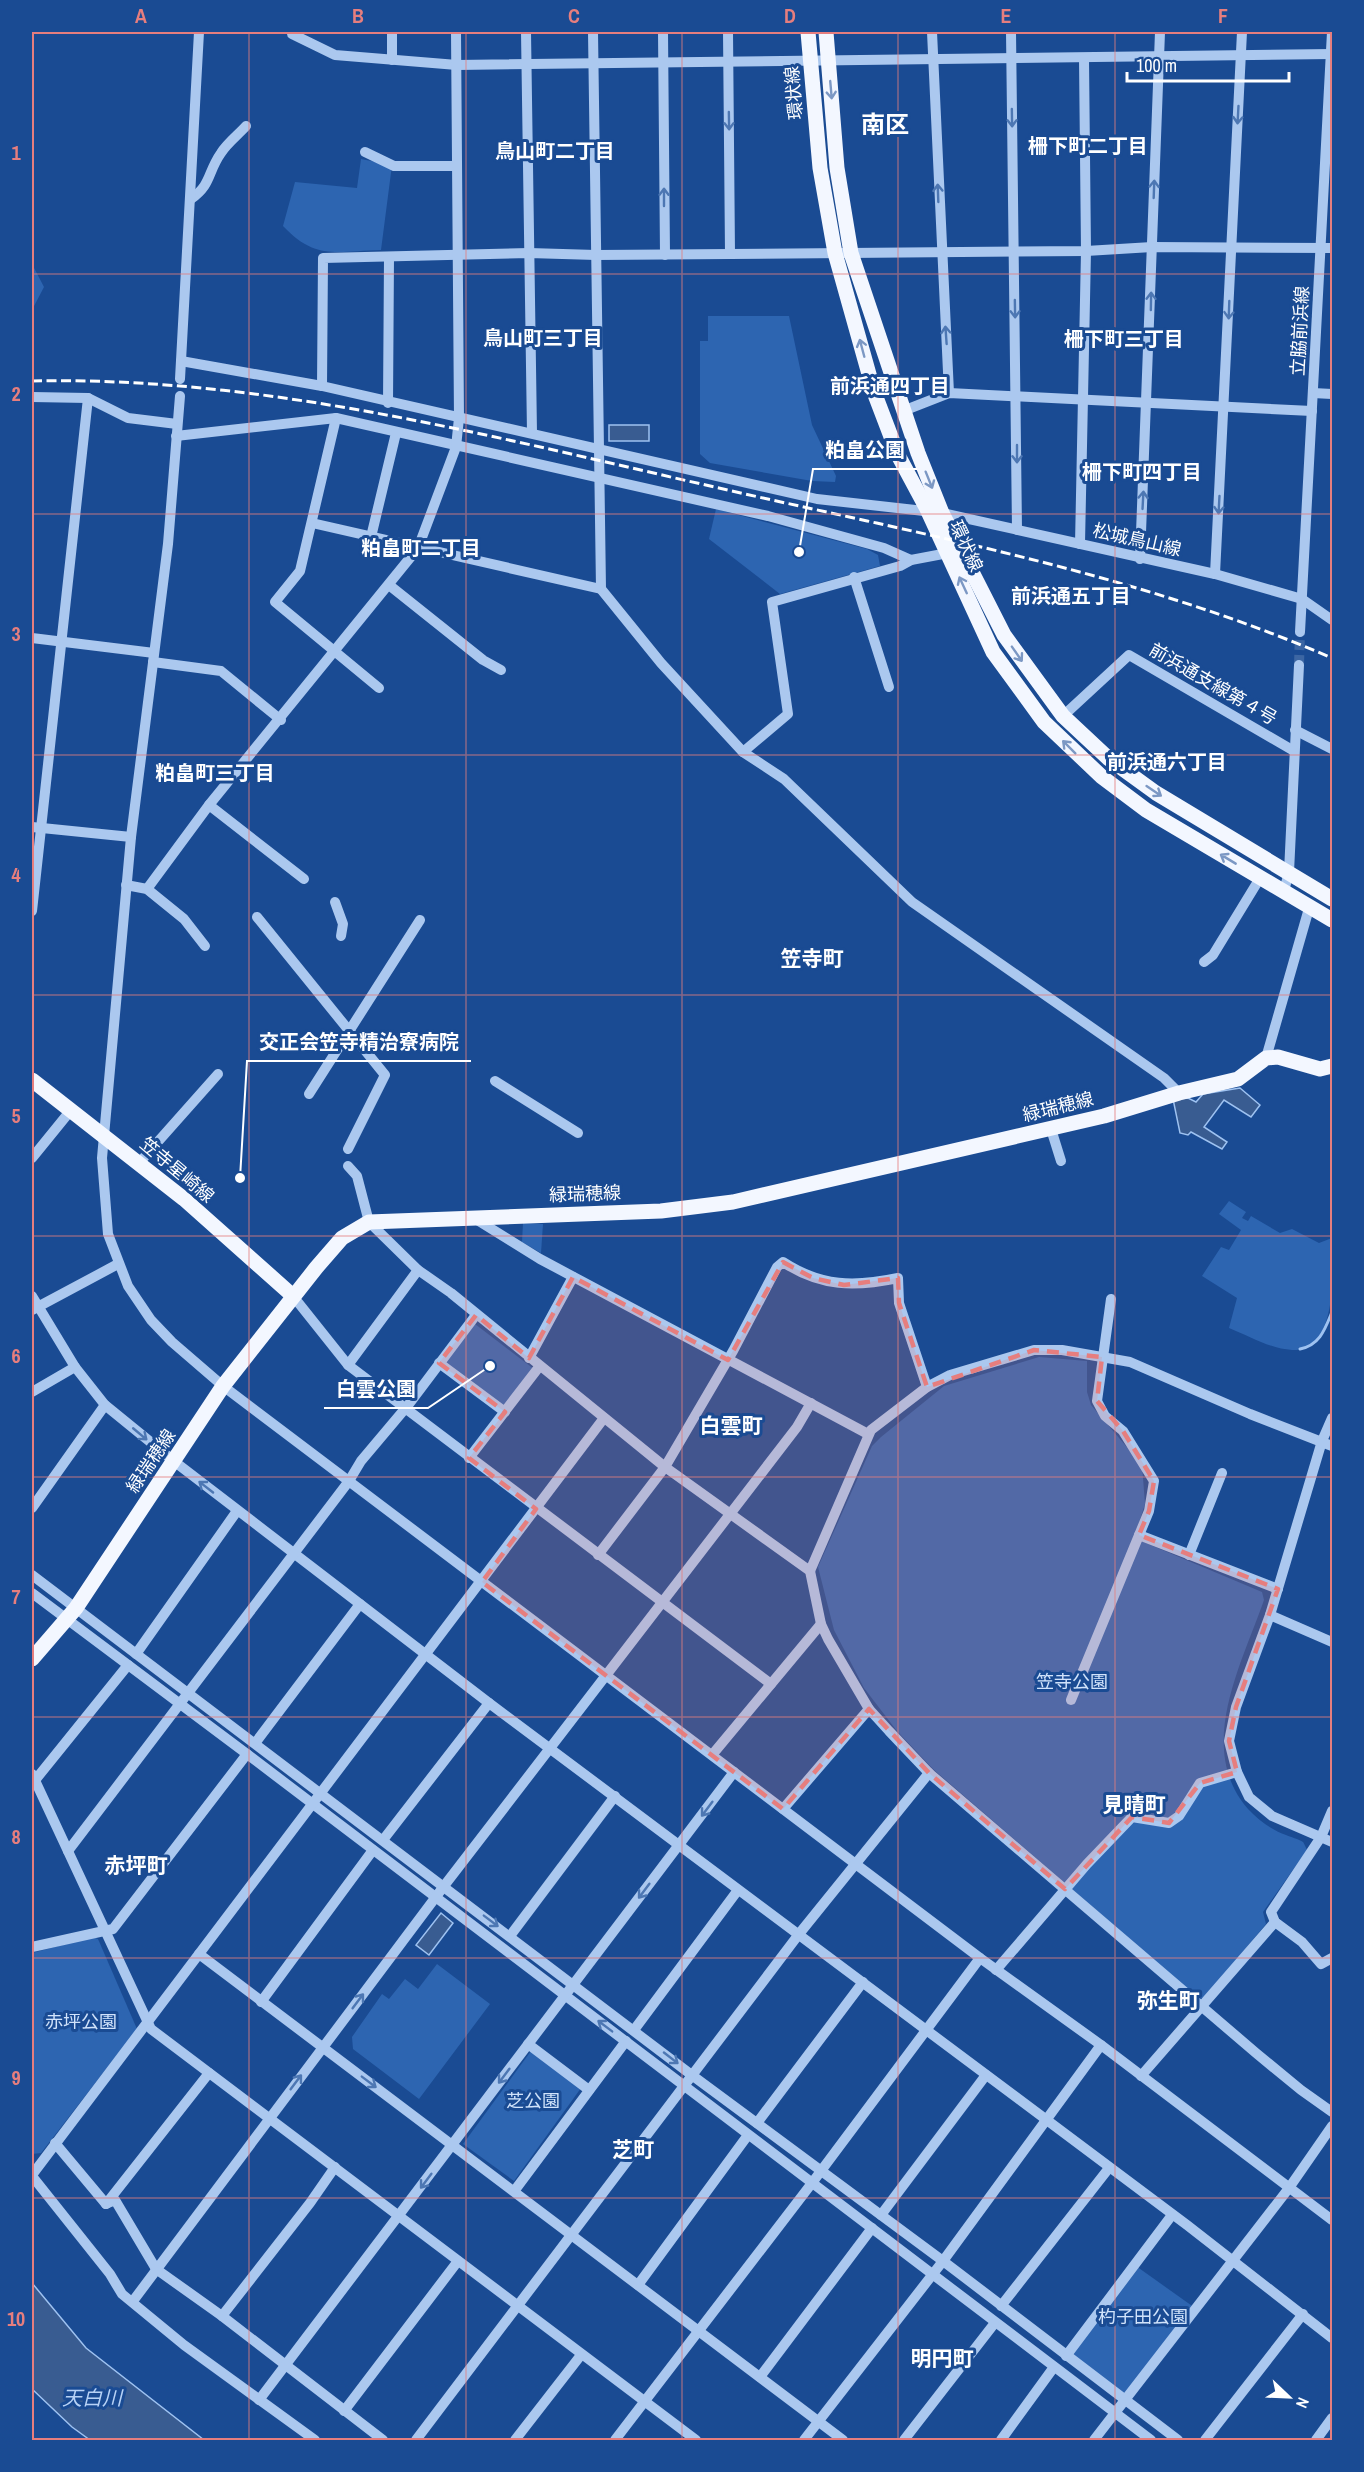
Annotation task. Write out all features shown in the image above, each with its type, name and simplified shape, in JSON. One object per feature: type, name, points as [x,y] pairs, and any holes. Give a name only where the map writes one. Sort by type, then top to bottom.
[{"type":"main road","name":"環状線","points":[[808,32],[820,168],[843,253],[874,392],[898,455],[935,511],[1004,635],[1063,716],[1109,759],[1156,793],[1332,899]]},
{"type":"main road","name":"環状線","points":[[826,32],[843,253],[903,411],[948,553],[993,652],[1044,722],[1102,777],[1146,810],[1332,920]]},
{"type":"main road","points":[[1266,1058],[1278,1057],[1330,1070]]},
{"type":"main road","name":"緑瑞穂線","points":[[32,1659],[76,1608],[175,1462],[223,1386],[293,1296],[342,1238],[369,1222],[638,1212],[733,1202],[1051,1129],[1238,1079],[1266,1058]]},
{"type":"main road","name":"笠寺星崎線","points":[[32,1080],[139,1163],[293,1296]]},
{"type":"street","points":[[180,380],[199,32]]},
{"type":"street","points":[[292,32],[335,55],[457,65],[828,60],[933,61],[1331,54]]},
{"type":"street","points":[[392,32],[392,60]]},
{"type":"street","points":[[147,889],[209,805],[281,720],[418,548],[456,447],[459,418],[459,255],[456,32]]},
{"type":"street","points":[[526,32],[532,433]]},
{"type":"street","points":[[593,32],[601,589],[661,663],[743,752],[784,779],[912,902],[1164,1078],[1179,1093]]},
{"type":"street","points":[[663,32],[665,255]]},
{"type":"street","points":[[728,32],[730,254]]},
{"type":"street","points":[[932,32],[940,252],[949,393]]},
{"type":"street","points":[[1011,32],[1017,530]]},
{"type":"street","points":[[1140,558],[1148,402],[1160,32]]},
{"type":"street","points":[[1215,574],[1242,32]]},
{"type":"street","name":"立脇前浜線","points":[[1300,632],[1332,32]]},
{"type":"street","points":[[1080,544],[1086,251],[1084,59]]},
{"type":"street","points":[[191,199],[205,189],[213,166],[222,151],[246,126]]},
{"type":"street","points":[[365,152],[394,166],[457,166]]},
{"type":"street","points":[[322,386],[323,258],[529,253],[665,255],[1086,251],[1152,247],[1332,248]]},
{"type":"street","points":[[388,403],[389,257]]},
{"type":"street","name":"松城鳥山線","points":[[181,361],[322,386],[388,403],[532,433],[817,499],[935,511],[1215,574],[1302,599],[1332,620]]},
{"type":"street","points":[[903,411],[949,393],[1312,411]]},
{"type":"street","points":[[1313,393],[1332,394]]},
{"type":"street","points":[[180,396],[168,544],[131,837],[103,1135],[103,1192],[108,1234],[128,1286],[151,1320],[172,1342],[223,1386],[980,1958],[1101,2045],[1332,2220]]},
{"type":"street","points":[[32,397],[88,398],[128,418],[177,424]]},
{"type":"street","points":[[32,911],[36,827],[61,641],[88,398]]},
{"type":"street","points":[[176,436],[336,418],[768,516],[884,548],[911,560]]},
{"type":"street","points":[[336,418],[300,571],[275,602],[379,688]]},
{"type":"street","points":[[371,537],[396,433]]},
{"type":"street","points":[[312,523],[601,589]]},
{"type":"street","points":[[743,752],[788,714],[772,602],[854,577],[900,566],[911,560],[948,553]]},
{"type":"street","points":[[854,577],[889,687]]},
{"type":"street","points":[[389,585],[483,660],[501,670]]},
{"type":"street","points":[[32,638],[61,641],[221,670],[281,720]]},
{"type":"street","name":"前浜通支線第４号","points":[[1063,716],[1129,655],[1294,751]]},
{"type":"street","points":[[1284,891],[1289,872],[1299,665]]},
{"type":"street","name":"前浜通支線第４号","points":[[1295,730],[1332,749]]},
{"type":"street","points":[[209,805],[304,879]]},
{"type":"street","points":[[36,827],[131,837]]},
{"type":"street","points":[[1204,962],[1213,955],[1260,878]]},
{"type":"street","points":[[126,885],[147,889],[184,919],[205,946]]},
{"type":"street","points":[[335,902],[343,924],[340,936]]},
{"type":"street","points":[[1266,1058],[1310,905]]},
{"type":"street","points":[[257,917],[385,1075],[348,1149]]},
{"type":"street","points":[[309,1094],[420,920]]},
{"type":"street","points":[[139,1163],[218,1074]]},
{"type":"street","points":[[495,1081],[578,1133]]},
{"type":"street","points":[[32,1158],[71,1110]]},
{"type":"street","points":[[1051,1129],[1060,1161]]},
{"type":"street","points":[[348,1166],[357,1176],[369,1222],[418,1270],[451,1293],[539,1367],[665,1467],[810,1571]]},
{"type":"street","points":[[472,1218],[573,1277],[868,1434]]},
{"type":"street","points":[[597,1556],[665,1467],[728,1359],[777,1267],[783,1262],[813,1278],[844,1285],[898,1278],[899,1303],[927,1387]]},
{"type":"street","points":[[35,1309],[118,1264]]},
{"type":"street","points":[[348,1365],[418,1270]]},
{"type":"street","points":[[529,1358],[573,1277]]},
{"type":"street","points":[[32,1296],[35,1309],[75,1367],[105,1405],[175,1462],[489,1703],[1234,2261],[1332,2338]]},
{"type":"street","points":[[293,1296],[348,1365],[597,1556],[771,1684]]},
{"type":"street","points":[[1071,1700],[1149,1511],[1154,1481],[1123,1431],[1105,1416],[1096,1401],[1111,1299]]},
{"type":"street","points":[[68,1851],[349,1481],[361,1461],[476,1315]]},
{"type":"street","points":[[1328,1443],[1250,1414],[1130,1362],[1062,1350],[1034,1350],[950,1375],[927,1387],[868,1434],[810,1571],[821,1624],[869,1709],[929,1773],[1201,2006],[1301,2090],[1332,2112]]},
{"type":"street","points":[[439,1363],[505,1412]]},
{"type":"street","points":[[32,1392],[75,1367]]},
{"type":"street","points":[[469,1458],[539,1367]]},
{"type":"street","points":[[133,2301],[444,1886],[797,1427],[811,1403]]},
{"type":"street","points":[[32,1508],[105,1405]]},
{"type":"street","points":[[315,2440],[184,2345],[122,2294],[110,2274],[32,2176],[604,1418]]},
{"type":"street","points":[[1332,1418],[1328,1443],[1234,1719],[1229,1741],[1237,1772],[1249,1797],[1272,1816],[1332,1842]]},
{"type":"street","points":[[1189,1555],[1222,1473]]},
{"type":"street","points":[[136,1654],[237,1511]]},
{"type":"street","points":[[1139,1535],[1278,1589]]},
{"type":"street","points":[[32,1575],[188,1694],[256,1742],[693,2076],[944,2261],[1178,2440]]},
{"type":"street","points":[[32,1593],[66,1622],[181,1704],[684,2087],[933,2273],[994,2324],[1151,2440]]},
{"type":"street","points":[[256,1742],[360,1604]]},
{"type":"street","points":[[1270,1615],[1332,1642]]},
{"type":"street","points":[[712,1755],[821,1624]]},
{"type":"street","points":[[128,1665],[33,1780],[151,2029],[696,2440]]},
{"type":"street","points":[[383,1840],[489,1703]]},
{"type":"street","points":[[783,1809],[869,1709]]},
{"type":"street","points":[[32,1947],[113,1929],[247,1754]]},
{"type":"street","points":[[259,2400],[734,1772]]},
{"type":"street","points":[[996,1970],[1065,1889],[1132,1817],[1169,1823],[1179,1815],[1200,1783],[1237,1772]]},
{"type":"street","points":[[416,2440],[799,1934],[854,1863],[929,1773]]},
{"type":"street","points":[[510,1936],[615,1796]]},
{"type":"street","points":[[1332,1811],[1321,1837],[1272,1912],[1275,1922],[1302,1942],[1321,1964],[1332,1958]]},
{"type":"street","points":[[261,2002],[373,1850]]},
{"type":"street","points":[[634,2030],[738,1890]]},
{"type":"street","points":[[1141,2076],[1275,1922]]},
{"type":"street","points":[[199,1954],[515,2190],[572,2236],[843,2440]]},
{"type":"street","points":[[615,2440],[812,2183],[980,1958]]},
{"type":"street","points":[[757,2123],[863,1982]]},
{"type":"street","points":[[515,2190],[626,2041]]},
{"type":"street","points":[[528,2044],[589,2090]]},
{"type":"street","points":[[804,2440],[944,2261],[1101,2045]]},
{"type":"street","points":[[106,2204],[208,2073]]},
{"type":"street","points":[[882,2215],[986,2075]]},
{"type":"street","points":[[1094,2440],[1234,2261],[1332,2126]]},
{"type":"street","points":[[638,2285],[748,2135]]},
{"type":"street","points":[[55,2143],[106,2204]]},
{"type":"street","points":[[222,2316],[310,2203],[335,2167]]},
{"type":"street","points":[[1001,2306],[1109,2168]]},
{"type":"street","points":[[106,2204],[115,2200],[156,2269],[286,2364],[383,2440]]},
{"type":"street","points":[[1066,2356],[1172,2215]]},
{"type":"street","points":[[760,2377],[872,2228]]},
{"type":"street","points":[[344,2411],[458,2261]]},
{"type":"street","points":[[1204,2440],[1303,2314]]},
{"type":"street","points":[[904,2440],[994,2324]]},
{"type":"street","points":[[515,2440],[581,2355]]},
{"type":"street","points":[[1001,2440],[1054,2367]]},
{"type":"street","points":[[1316,2440],[1332,2418]]},
{"type":"highlighted area","points":[[783,1262],[813,1278],[844,1285],[898,1278],[899,1303],[927,1387],[1034,1350],[1102,1357],[1097,1401],[1123,1431],[1154,1481],[1149,1511],[1139,1535],[1278,1589],[1236,1707],[1229,1741],[1237,1772],[1200,1783],[1169,1823],[1132,1817],[1065,1889],[929,1773],[869,1709],[783,1809],[482,1582],[536,1509],[469,1458],[505,1412],[439,1363],[476,1315],[529,1358],[573,1277],[728,1360]]},
{"type":"green space","points":[[361,159],[392,165],[381,250],[328,252],[306,245],[283,226],[295,182],[357,188]]},
{"type":"green space","points":[[32,264],[44,287],[32,310]]},
{"type":"green space","points":[[708,316],[789,316],[812,425],[836,476],[835,482],[812,481],[710,463],[700,454],[700,341],[708,341]]},
{"type":"green space","points":[[716,509],[867,549],[878,555],[880,566],[780,594],[709,539]]},
{"type":"green space","points":[[1229,1201],[1246,1212],[1242,1218],[1248,1221],[1251,1216],[1280,1233],[1292,1229],[1319,1243],[1332,1238],[1333,1268],[1330,1306],[1326,1323],[1318,1337],[1307,1347],[1284,1349],[1260,1342],[1229,1328],[1237,1298],[1202,1276],[1221,1247],[1229,1250],[1241,1230],[1219,1214]]},
{"type":"green space","points":[[523,1223],[543,1224],[541,1253],[522,1242]]},
{"type":"green space","points":[[475,1324],[534,1369],[504,1409],[445,1363]]},
{"type":"green space","name":"笠寺公園","points":[[1039,1357],[1087,1361],[1087,1392],[1091,1405],[1142,1465],[1145,1504],[1134,1538],[1262,1592],[1264,1600],[1235,1678],[1228,1706],[1224,1733],[1225,1760],[1233,1785],[1248,1809],[1270,1827],[1303,1842],[1307,1850],[1263,1912],[1266,1924],[1205,1997],[1199,1999],[933,1769],[897,1731],[864,1688],[834,1630],[818,1567],[872,1446],[881,1437],[944,1386]]},
{"type":"green space","name":"赤坪公園","points":[[93,1937],[98,1939],[137,2029],[41,2153],[32,2154],[32,1953]]},
{"type":"green space","points":[[437,1964],[490,2004],[419,2099],[353,2049],[352,2037],[382,1994],[389,1999],[405,1979],[418,1989]]},
{"type":"green space","name":"芝公園","points":[[531,2051],[581,2088],[514,2181],[463,2144]]},
{"type":"green space","name":"杓子田公園","points":[[1136,2266],[1195,2308],[1125,2399],[1068,2357]]},
{"type":"water","points":[[609,425],[649,425],[649,441],[609,441]]},
{"type":"water","points":[[1240,1088],[1260,1105],[1251,1117],[1224,1100],[1204,1127],[1227,1142],[1222,1149],[1191,1132],[1188,1135],[1180,1133],[1173,1099],[1188,1098],[1196,1102],[1203,1094]]},
{"type":"water","points":[[441,1913],[453,1923],[429,1955],[416,1945]]},
{"type":"water","name":"天白川","points":[[32,2283],[86,2348],[204,2440],[90,2440],[72,2427],[32,2389]]},
{"type":"waterway","points":[[1300,1349],[1317,1340],[1332,1312]]},
{"type":"tunnel","points":[[1299,665],[1300,632]]},
{"type":"railway","points":[[32,381],[121,382],[209,389],[297,400],[472,432],[1036,561],[1186,603],[1332,658]]},
{"type":"place","name":"粕畠公園","points":[[799,552]]},
{"type":"place","name":"交正会笠寺精治寮病院","points":[[240,1178]]},
{"type":"place","name":"白雲公園","points":[[490,1366]]},
{"type":"district","name":"南区","points":[[885,125]]},
{"type":"district","name":"柵下町二丁目","points":[[1088,146]]},
{"type":"district","name":"鳥山町二丁目","points":[[555,151]]},
{"type":"district","name":"鳥山町三丁目","points":[[543,338]]},
{"type":"district","name":"柵下町三丁目","points":[[1124,339]]},
{"type":"district","name":"前浜通四丁目","points":[[890,386]]},
{"type":"district","name":"柵下町四丁目","points":[[1142,472]]},
{"type":"district","name":"粕畠町二丁目","points":[[421,548]]},
{"type":"district","name":"前浜通五丁目","points":[[1071,596]]},
{"type":"district","name":"前浜通六丁目","points":[[1167,762]]},
{"type":"district","name":"粕畠町三丁目","points":[[215,773]]},
{"type":"district","name":"笠寺町","points":[[812,959]]},
{"type":"district","name":"白雲町","points":[[731,1426]]},
{"type":"district","name":"見晴町","points":[[1134,1805]]},
{"type":"district","name":"赤坪町","points":[[136,1866]]},
{"type":"district","name":"弥生町","points":[[1168,2001]]},
{"type":"district","name":"芝町","points":[[633,2150]]},
{"type":"district","name":"明円町","points":[[942,2359]]}]
